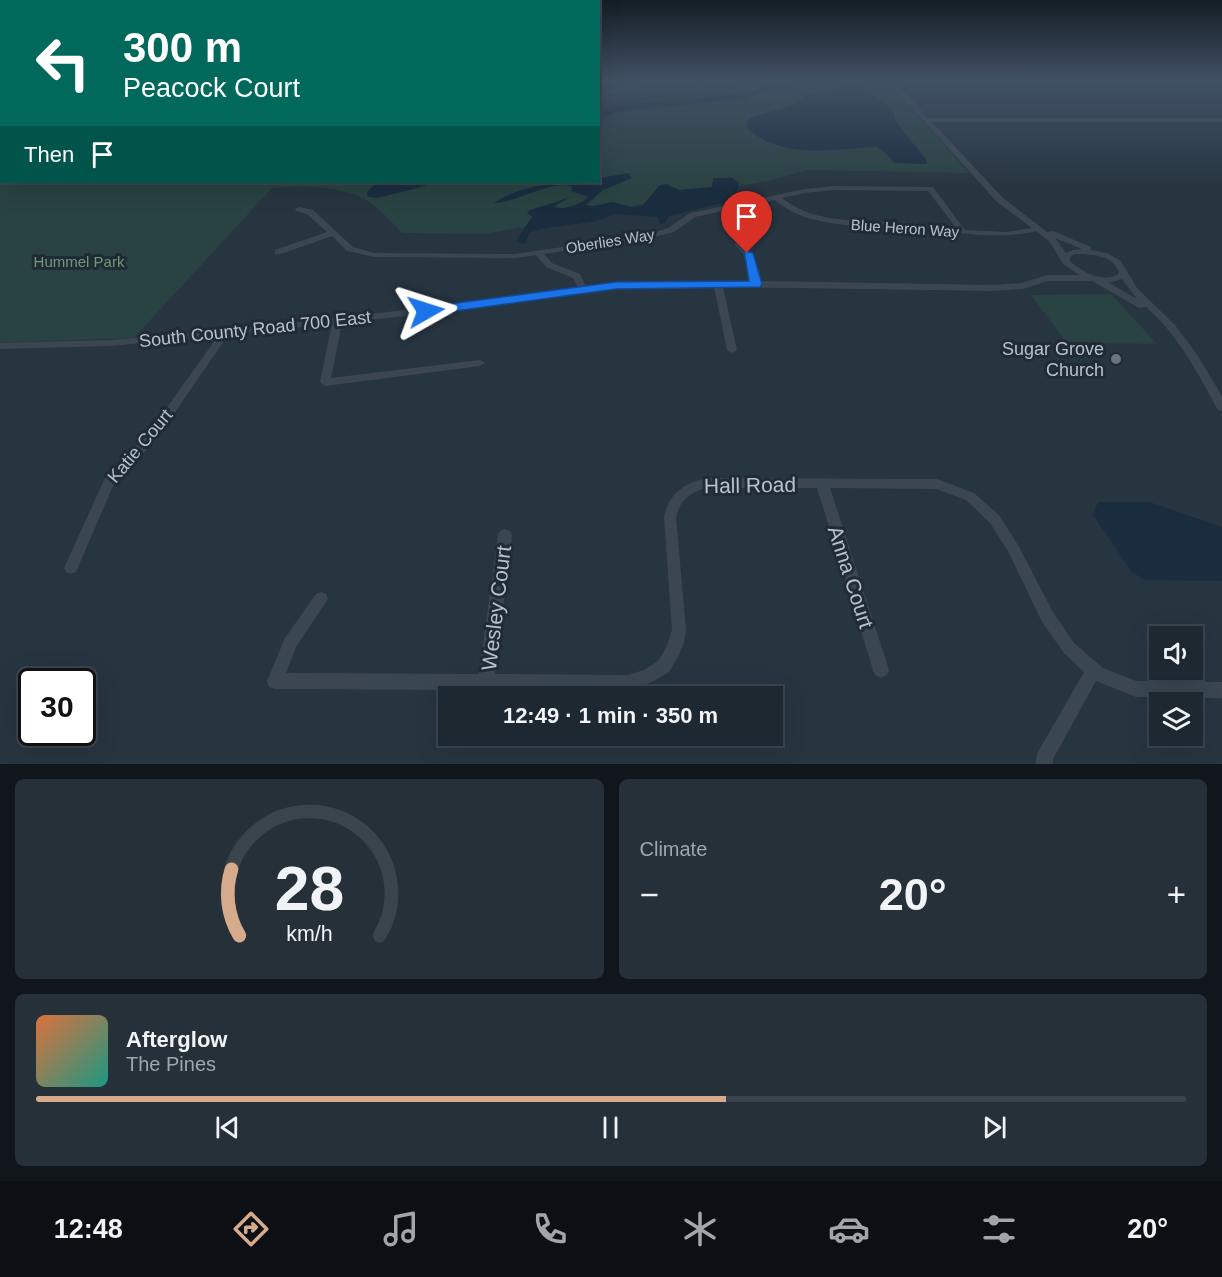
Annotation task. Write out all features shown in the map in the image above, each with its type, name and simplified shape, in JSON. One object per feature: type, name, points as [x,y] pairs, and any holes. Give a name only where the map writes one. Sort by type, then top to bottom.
[{"type":"street","points":[[924,117],[1000,200],[1056,243],[1074,269],[1095,278],[1151,313],[1186,347]]},
{"type":"street","points":[[927,120],[1222,120]]},
{"type":"street","name":"Oberlies Way","points":[[299,209],[310,212],[350,249],[374,255],[515,256],[651,236],[671,230],[693,215],[820,188],[930,189],[963,232]]},
{"type":"street","name":"Blue Heron Way","points":[[777,198],[798,213],[840,223],[904,225],[963,232],[1018,234],[1039,228]]},
{"type":"street","points":[[1039,228],[1120,265],[1131,289],[1171,326],[1219,397],[1222,407]]},
{"type":"street","points":[[279,252],[333,232]]},
{"type":"street","points":[[738,244],[747,253],[756,284]]},
{"type":"street","points":[[537,252],[549,266],[577,276],[582,288]]},
{"type":"street","points":[[1065,259],[1076,252],[1099,254]]},
{"type":"street","name":"South County Road 700 East","points":[[1047,278],[1065,259]]},
{"type":"street","name":"South County Road 700 East","points":[[0,346],[111,343],[225,333],[470,306],[582,288],[638,284],[993,288],[1023,286],[1047,278],[1116,279],[1124,275]]},
{"type":"street","points":[[718,284],[732,350]]},
{"type":"street","points":[[338,320],[325,382],[480,363]]},
{"type":"street","name":"Katie Court","points":[[71,568],[108,483],[154,434],[225,333]]},
{"type":"street","name":"Hall Road","points":[[321,599],[290,643],[275,681],[486,681],[618,684],[653,675],[668,664],[679,630],[670,517],[675,500],[698,484],[937,484],[955,488],[973,497],[999,523],[1058,636],[1093,671],[1123,686],[1136,689],[1222,690]]},
{"type":"street","name":"Anna Court","points":[[822,484],[881,670]]},
{"type":"street","name":"Wesley Court","points":[[486,681],[505,535]]},
{"type":"street","points":[[1044,764],[1044,758],[1093,671]]},
{"type":"green space","name":"Hummel Park","points":[[609,117],[919,117],[969,173],[808,170],[767,181],[485,234],[402,233],[376,207],[353,194],[326,188],[272,188],[134,338],[0,343],[0,183],[600,183],[600,124]]},
{"type":"green space","points":[[1111,294],[1157,344],[1067,343],[1031,295]]},
{"type":"water","points":[[895,117],[896,122],[927,161],[926,164],[894,163],[877,147],[827,150],[793,149],[762,139],[748,129],[746,124],[750,118]]},
{"type":"water","points":[[628,173],[632,178],[603,190],[586,205],[594,206],[612,202],[633,207],[642,206],[660,185],[667,184],[679,190],[712,187],[713,178],[733,178],[739,183],[735,200],[669,216],[665,223],[660,224],[658,217],[614,214],[597,221],[540,229],[529,233],[526,243],[520,244],[516,241],[532,217],[527,213],[530,210],[568,198],[554,207],[568,207],[588,197],[571,191],[572,187],[564,185],[494,203],[518,191],[558,183],[600,183],[600,178]]},
{"type":"water","points":[[377,183],[436,183],[378,198],[368,197],[367,192]]},
{"type":"water","points":[[1098,502],[1149,502],[1222,527],[1222,581],[1145,580],[1132,572],[1093,515]]},
{"type":"place","name":"Sugar Grove Church","points":[[1116,359]]},
{"type":"route","points":[[426,311],[616,285],[756,284],[747,253]]}]
